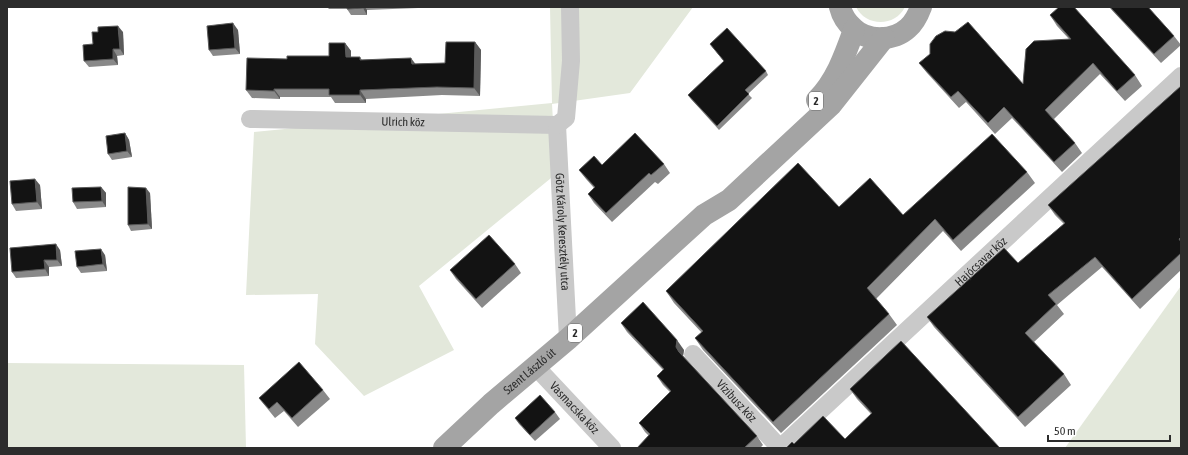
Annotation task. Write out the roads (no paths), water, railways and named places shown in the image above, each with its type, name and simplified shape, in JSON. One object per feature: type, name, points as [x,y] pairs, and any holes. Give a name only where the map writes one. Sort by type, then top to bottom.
[{"type":"main road","points":[[847,19],[868,36],[884,38],[896,36],[908,29],[916,19],[922,7]]},
{"type":"main road","name":"2","points":[[704,215],[716,199],[756,156],[825,92],[843,62],[847,19]]},
{"type":"main road","name":"2","points":[[704,215],[729,200],[831,105],[884,38]]},
{"type":"main road","name":"Szent László út","points":[[444,448],[491,404],[568,339],[704,215]]},
{"type":"street","points":[[557,125],[566,118],[571,61],[570,7]]},
{"type":"street","points":[[827,7],[847,19]]},
{"type":"street","name":"Hajócsavar köz","points":[[780,448],[1181,76]]},
{"type":"street","name":"Ulrich köz","points":[[250,119],[557,125]]},
{"type":"street","name":"Götz Károly Keresztély utca","points":[[557,125],[568,339]]},
{"type":"street","name":"Vízibusz köz","points":[[692,354],[780,448]]},
{"type":"street","name":"Vasmacska köz","points":[[536,367],[612,448]]}]
